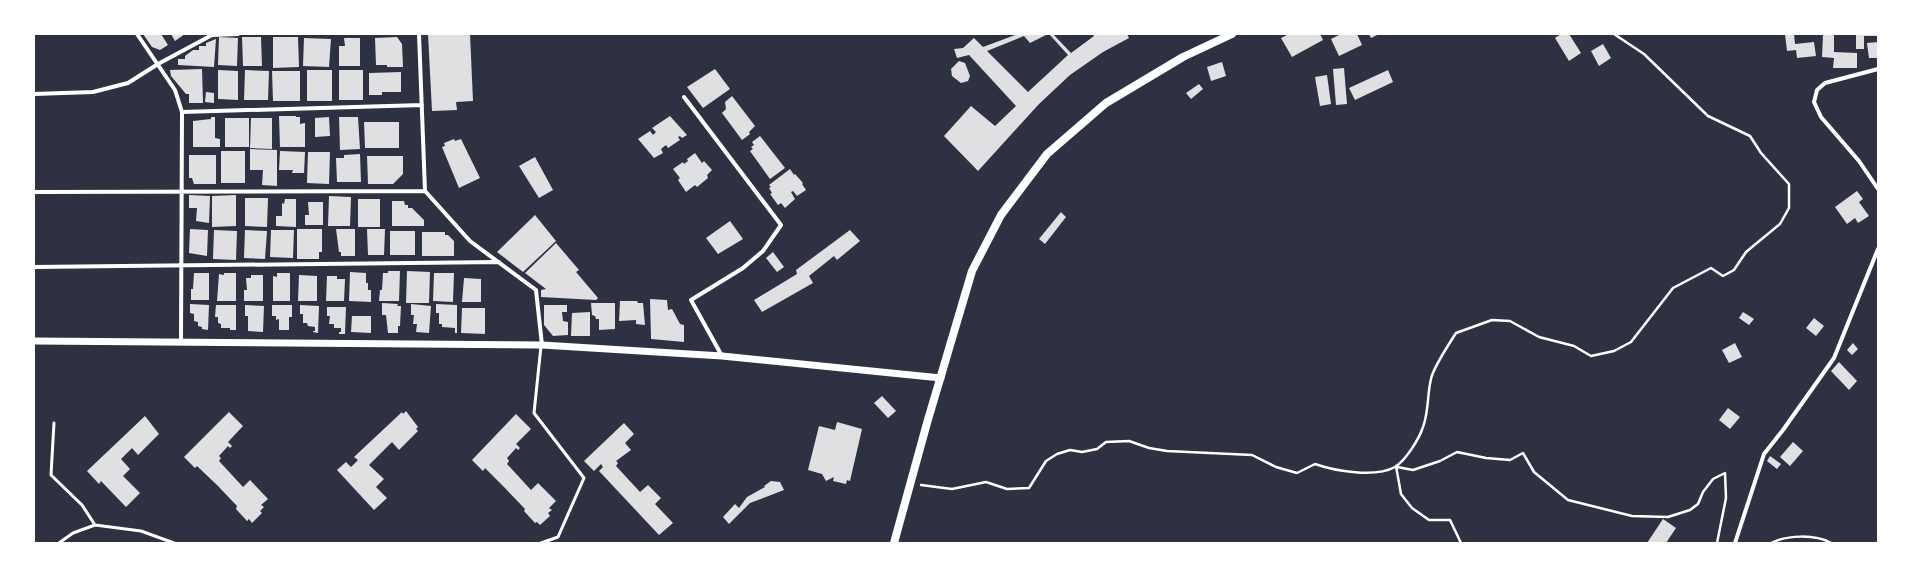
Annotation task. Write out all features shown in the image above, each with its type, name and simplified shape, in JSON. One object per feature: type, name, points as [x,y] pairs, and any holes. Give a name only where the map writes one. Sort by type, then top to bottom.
[{"type":"main road","points":[[894,543],[910,483],[972,272],[1001,215],[1048,154],[1106,103],[1183,57],[1232,34]]},
{"type":"street","points":[[137,34],[175,90],[182,112],[181,342]]},
{"type":"street","points":[[34,94],[93,92],[128,83],[158,64],[212,35],[238,34]]},
{"type":"street","points":[[419,34],[425,191],[470,241],[536,290],[542,345]]},
{"type":"street","points":[[1878,69],[1825,83],[1817,90],[1814,102],[1821,117],[1858,161],[1878,189]]},
{"type":"street","points":[[684,97],[782,225],[758,256],[743,268],[691,300],[722,356]]},
{"type":"street","points":[[182,112],[422,104]]},
{"type":"street","points":[[34,192],[425,191]]},
{"type":"street","points":[[1734,543],[1764,454],[1783,430],[1834,358],[1878,249]]},
{"type":"street","points":[[34,267],[499,262]]},
{"type":"street","points":[[34,341],[542,345],[722,356],[941,378]]},
{"type":"lane","points":[[541,543],[558,537],[584,478],[534,413],[542,345]]},
{"type":"lane","points":[[54,423],[51,474],[82,504],[95,525]]},
{"type":"lane","points":[[59,543],[73,534],[95,525],[141,531],[174,543]]},
{"type":"path","points":[[910,483],[952,489],[986,482],[1007,489],[1029,488],[1046,461],[1058,454],[1070,450],[1082,452],[1097,449],[1106,442],[1130,441],[1149,448],[1167,451],[1252,455],[1276,467],[1297,473],[1314,464],[1335,471],[1380,472],[1396,466],[1412,448],[1423,427],[1429,400],[1431,378],[1456,333],[1492,320],[1510,321],[1539,337],[1574,346],[1591,356],[1614,351],[1631,342],[1673,288],[1711,268],[1723,276],[1734,270],[1746,252],[1780,224],[1789,208],[1789,184],[1761,153],[1750,136],[1708,116],[1644,54],[1614,34]]},
{"type":"path","points":[[1396,466],[1413,470],[1440,461],[1457,452],[1486,458],[1510,460],[1523,452],[1534,472],[1568,500],[1632,516],[1668,517],[1690,510],[1698,504],[1703,492],[1713,479],[1725,473],[1726,498],[1718,543]]},
{"type":"path","points":[[1396,466],[1401,494],[1412,508],[1429,520],[1450,520],[1461,543]]},
{"type":"path","points":[[1771,543],[1797,536],[1831,543]]},
{"type":"building","points":[[143,34],[161,34],[168,45],[160,50],[152,47]]},
{"type":"building","points":[[171,34],[185,34],[175,41]]},
{"type":"building","points":[[428,34],[470,34],[473,101],[456,102],[457,110],[432,111]]},
{"type":"building","points":[[1018,34],[1046,35],[1030,43],[1024,36],[987,51],[1028,92],[1068,55],[1049,34],[1053,34],[1071,53],[1094,36],[1093,34],[1127,34],[1129,38],[1103,52],[1070,75],[1039,104],[978,171],[944,136],[971,106],[995,126],[1016,106],[969,55],[957,58],[954,49],[963,48],[974,38],[983,47]]},
{"type":"building","points":[[1289,34],[1320,34],[1323,40],[1292,57],[1281,38]]},
{"type":"building","points":[[1341,34],[1357,34],[1362,45],[1339,56],[1331,39]]},
{"type":"building","points":[[1369,34],[1376,34],[1377,35],[1371,38]]},
{"type":"building","points":[[1561,34],[1569,34],[1581,53],[1569,61],[1555,38]]},
{"type":"building","points":[[1785,34],[1794,34],[1795,44],[1814,42],[1816,56],[1797,58],[1796,50],[1787,51]]},
{"type":"building","points":[[1823,34],[1834,34],[1834,52],[1857,53],[1857,68],[1833,68],[1834,58],[1822,57]]},
{"type":"building","points":[[1856,34],[1878,34],[1878,36],[1864,36],[1864,49],[1856,49]]},
{"type":"building","points":[[219,37],[238,38],[237,66],[218,65]]},
{"type":"building","points":[[242,37],[261,37],[262,66],[243,66]]},
{"type":"building","points":[[273,37],[298,37],[299,67],[273,68]]},
{"type":"building","points":[[397,37],[402,44],[403,67],[376,65],[375,38]]},
{"type":"building","points":[[304,38],[331,39],[329,67],[303,66]]},
{"type":"building","points":[[344,38],[360,38],[360,66],[339,66],[339,46],[345,46]]},
{"type":"building","points":[[216,39],[214,67],[178,65],[178,59],[185,59],[185,56],[193,50],[199,50],[199,46],[206,46],[206,43]]},
{"type":"building","points":[[1878,42],[1878,58],[1869,58],[1867,43]]},
{"type":"building","points":[[1603,44],[1611,58],[1599,66],[1591,51]]},
{"type":"building","points":[[959,61],[965,63],[970,76],[968,81],[961,83],[952,76],[951,69]]},
{"type":"building","points":[[1222,62],[1226,76],[1211,81],[1207,67]]},
{"type":"building","points":[[1344,68],[1347,104],[1336,105],[1333,69]]},
{"type":"building","points":[[202,69],[203,103],[189,103],[189,94],[186,94],[171,76],[170,70]]},
{"type":"building","points":[[715,69],[730,89],[703,108],[687,87]]},
{"type":"building","points":[[218,70],[238,71],[238,100],[218,99]]},
{"type":"building","points":[[245,70],[269,71],[268,100],[244,100]]},
{"type":"building","points":[[307,70],[332,70],[332,101],[307,101]]},
{"type":"building","points":[[339,70],[363,70],[363,100],[339,100]]},
{"type":"building","points":[[1388,70],[1393,82],[1355,100],[1349,88]]},
{"type":"building","points":[[272,71],[300,71],[300,101],[273,101]]},
{"type":"building","points":[[401,72],[401,92],[382,92],[382,95],[369,95],[369,73]]},
{"type":"building","points":[[1327,75],[1331,104],[1320,106],[1315,77]]},
{"type":"building","points":[[1199,84],[1203,89],[1191,99],[1186,93]]},
{"type":"building","points":[[206,92],[214,93],[214,103],[205,102]]},
{"type":"building","points":[[732,96],[755,126],[749,132],[750,134],[742,140],[722,113],[726,109],[725,102]]},
{"type":"building","points":[[279,116],[300,117],[300,124],[305,123],[305,147],[280,147]]},
{"type":"building","points":[[670,116],[687,135],[682,138],[680,136],[678,137],[680,140],[668,148],[666,145],[661,149],[663,153],[654,158],[638,139],[650,131],[653,135],[656,132],[652,128]]},
{"type":"building","points":[[211,117],[215,117],[215,138],[220,139],[220,147],[193,147],[193,121],[211,119]]},
{"type":"building","points":[[329,117],[330,136],[315,137],[315,118]]},
{"type":"building","points":[[339,117],[358,117],[360,149],[340,150]]},
{"type":"building","points":[[225,118],[249,118],[249,147],[225,147]]},
{"type":"building","points":[[251,118],[272,118],[272,149],[250,148]]},
{"type":"building","points":[[364,122],[399,122],[399,148],[365,148]]},
{"type":"building","points":[[760,136],[785,168],[770,179],[750,151],[753,149],[751,147],[754,145],[752,142]]},
{"type":"building","points":[[454,139],[455,141],[461,139],[480,178],[459,188],[442,147],[445,146],[444,143]]},
{"type":"building","points":[[250,149],[277,150],[277,186],[262,185],[263,170],[250,170]]},
{"type":"building","points":[[221,151],[245,151],[245,183],[221,183]]},
{"type":"building","points":[[280,151],[305,152],[304,173],[292,173],[293,170],[279,170]]},
{"type":"building","points":[[308,152],[330,152],[329,184],[307,183]]},
{"type":"building","points":[[695,153],[702,163],[704,161],[712,170],[707,175],[708,178],[697,187],[695,185],[686,192],[678,180],[680,178],[673,169],[683,162],[684,164],[688,161],[687,159]]},
{"type":"building","points":[[360,154],[361,182],[337,182],[336,158],[344,158],[344,155]]},
{"type":"building","points":[[189,155],[216,155],[216,184],[194,184],[192,178],[189,178]]},
{"type":"building","points":[[367,156],[403,156],[403,174],[393,184],[368,184]]},
{"type":"building","points":[[535,157],[553,190],[539,198],[519,166]]},
{"type":"building","points":[[790,169],[803,183],[802,184],[806,190],[797,196],[793,191],[791,192],[795,199],[785,208],[781,203],[778,205],[770,194],[772,193],[769,185]]},
{"type":"building","points":[[1857,191],[1863,199],[1859,202],[1869,216],[1858,223],[1855,218],[1847,224],[1835,207]]},
{"type":"building","points":[[189,195],[210,196],[209,223],[196,221],[197,208],[189,208]]},
{"type":"building","points":[[236,195],[236,226],[212,227],[212,196]]},
{"type":"building","points":[[329,196],[351,197],[350,226],[328,226]]},
{"type":"building","points":[[245,198],[268,198],[267,227],[245,226]]},
{"type":"building","points":[[285,199],[296,199],[296,227],[276,226],[276,216],[282,216],[282,203],[284,204]]},
{"type":"building","points":[[358,199],[380,199],[380,227],[358,227]]},
{"type":"building","points":[[392,201],[404,201],[405,205],[408,205],[408,208],[412,208],[424,220],[424,226],[392,226]]},
{"type":"building","points":[[308,202],[323,202],[323,225],[305,225],[305,215],[309,215]]},
{"type":"building","points":[[1061,212],[1066,217],[1045,244],[1039,239]]},
{"type":"building","points":[[535,215],[556,241],[523,272],[497,252]]},
{"type":"building","points":[[730,221],[743,239],[718,254],[706,238]]},
{"type":"building","points":[[190,229],[208,230],[207,256],[189,253]]},
{"type":"building","points":[[297,229],[322,229],[322,252],[319,252],[319,259],[297,259]]},
{"type":"building","points":[[336,229],[355,229],[355,256],[341,256],[341,252],[339,252]]},
{"type":"building","points":[[367,229],[385,229],[384,255],[368,255]]},
{"type":"building","points":[[214,230],[237,231],[236,260],[213,259]]},
{"type":"building","points":[[245,230],[267,231],[265,259],[244,258]]},
{"type":"building","points":[[271,230],[294,230],[293,258],[270,257]]},
{"type":"building","points":[[850,230],[860,241],[837,260],[834,256],[809,276],[813,283],[762,312],[754,300],[797,274],[796,270]]},
{"type":"building","points":[[390,231],[415,231],[415,255],[390,255]]},
{"type":"building","points":[[422,232],[445,232],[445,235],[448,235],[454,241],[454,256],[422,256]]},
{"type":"building","points":[[556,243],[579,270],[576,272],[598,298],[596,300],[541,297],[541,290],[546,289],[525,273]]},
{"type":"building","points":[[773,252],[784,267],[777,272],[766,258]]},
{"type":"building","points":[[388,271],[400,271],[399,301],[379,301],[380,290],[382,290],[383,273],[388,273]]},
{"type":"building","points":[[407,271],[430,272],[429,303],[406,303]]},
{"type":"building","points":[[350,272],[366,273],[368,290],[371,290],[371,302],[349,301]]},
{"type":"building","points":[[194,273],[209,273],[209,300],[191,300],[191,289],[193,289]]},
{"type":"building","points":[[224,273],[236,273],[236,301],[217,301],[219,274],[224,275]]},
{"type":"building","points":[[277,273],[290,273],[290,301],[273,301],[273,276],[277,277]]},
{"type":"building","points":[[434,273],[454,273],[453,302],[433,301]]},
{"type":"building","points":[[251,275],[263,275],[263,301],[244,301],[244,290],[247,290],[246,278],[251,278]]},
{"type":"building","points":[[299,275],[317,276],[317,301],[298,301]]},
{"type":"building","points":[[327,276],[337,276],[337,279],[345,279],[344,301],[326,301]]},
{"type":"building","points":[[464,278],[481,279],[481,302],[462,302]]},
{"type":"building","points":[[650,299],[667,300],[668,310],[672,309],[680,324],[684,325],[684,342],[651,339]]},
{"type":"building","points":[[620,301],[637,301],[638,303],[643,303],[645,325],[636,324],[636,320],[619,321]]},
{"type":"building","points":[[382,303],[398,304],[397,306],[401,306],[400,326],[398,326],[398,333],[388,333],[386,315],[382,315]]},
{"type":"building","points":[[591,303],[615,303],[615,329],[599,330],[599,319],[596,319],[595,316],[592,315]]},
{"type":"building","points":[[190,304],[209,305],[208,330],[202,329],[202,327],[198,326],[198,322],[194,321],[194,314],[190,313]]},
{"type":"building","points":[[411,304],[431,306],[429,333],[416,332],[417,324],[413,324],[414,315],[411,315]]},
{"type":"building","points":[[436,304],[457,305],[457,333],[455,333],[455,328],[442,327],[442,324],[439,324],[439,313],[436,313]]},
{"type":"building","points":[[216,305],[236,305],[236,330],[221,328],[221,324],[218,323],[218,317],[215,317]]},
{"type":"building","points":[[245,305],[264,306],[263,332],[248,331],[248,316],[245,316]]},
{"type":"building","points":[[272,305],[292,305],[292,317],[289,317],[289,330],[279,330],[279,319],[276,320],[276,316],[272,316]]},
{"type":"building","points":[[300,305],[319,306],[318,333],[313,332],[315,331],[315,327],[308,326],[307,323],[303,323],[303,314],[300,314]]},
{"type":"building","points":[[544,305],[567,305],[567,312],[562,312],[563,321],[568,322],[568,335],[553,336],[544,325]]},
{"type":"building","points":[[327,307],[346,307],[345,334],[339,334],[339,332],[341,332],[341,328],[334,328],[334,324],[329,324],[330,316],[327,316]]},
{"type":"building","points":[[462,308],[485,308],[485,334],[461,333]]},
{"type":"building","points":[[590,312],[590,336],[571,336],[572,313]]},
{"type":"building","points":[[1743,312],[1754,319],[1749,325],[1739,318]]},
{"type":"building","points":[[352,316],[371,316],[371,333],[351,332]]},
{"type":"building","points":[[1814,318],[1824,326],[1816,336],[1806,328]]},
{"type":"building","points":[[1735,343],[1742,357],[1729,363],[1722,350]]},
{"type":"building","points":[[1853,343],[1858,349],[1852,355],[1847,350]]},
{"type":"building","points":[[1839,362],[1857,381],[1849,390],[1831,371]]},
{"type":"building","points":[[882,396],[896,411],[888,418],[874,403]]},
{"type":"building","points":[[1728,408],[1740,417],[1730,429],[1719,420]]},
{"type":"building","points":[[406,411],[418,427],[416,429],[418,431],[399,450],[392,442],[369,465],[384,479],[376,487],[387,498],[374,510],[337,470],[346,462],[351,467],[358,460],[354,457],[402,412],[403,414]]},
{"type":"building","points":[[229,412],[243,426],[228,442],[232,446],[230,448],[228,446],[219,456],[221,458],[219,461],[243,487],[250,480],[268,499],[261,505],[264,507],[260,511],[262,513],[252,523],[249,519],[247,521],[236,509],[237,506],[217,485],[197,466],[195,468],[184,457]]},
{"type":"building","points":[[516,414],[531,429],[516,444],[520,448],[518,450],[516,448],[507,458],[509,461],[507,464],[531,490],[538,483],[556,501],[549,508],[552,510],[548,513],[550,516],[540,525],[537,522],[535,523],[524,511],[525,509],[485,468],[483,471],[472,460]]},
{"type":"building","points":[[145,416],[159,434],[138,455],[132,448],[121,459],[130,469],[123,476],[140,493],[126,507],[101,481],[99,484],[87,471]]},
{"type":"building","points":[[837,422],[862,429],[850,481],[847,480],[846,484],[833,481],[834,477],[826,481],[822,474],[808,470],[819,426],[835,430]]},
{"type":"building","points":[[624,423],[634,434],[625,443],[631,450],[616,461],[618,463],[616,466],[640,492],[648,485],[661,498],[655,504],[673,523],[659,535],[599,471],[603,467],[601,464],[594,471],[584,461]]},
{"type":"building","points":[[1793,442],[1803,451],[1790,466],[1780,457]]},
{"type":"building","points":[[1770,456],[1781,464],[1777,469],[1767,461]]},
{"type":"building","points":[[771,481],[780,482],[784,490],[750,503],[729,524],[723,517],[735,504],[739,508],[747,497],[765,487],[764,486]]},
{"type":"building","points":[[1663,519],[1676,528],[1666,543],[1647,543]]}]
